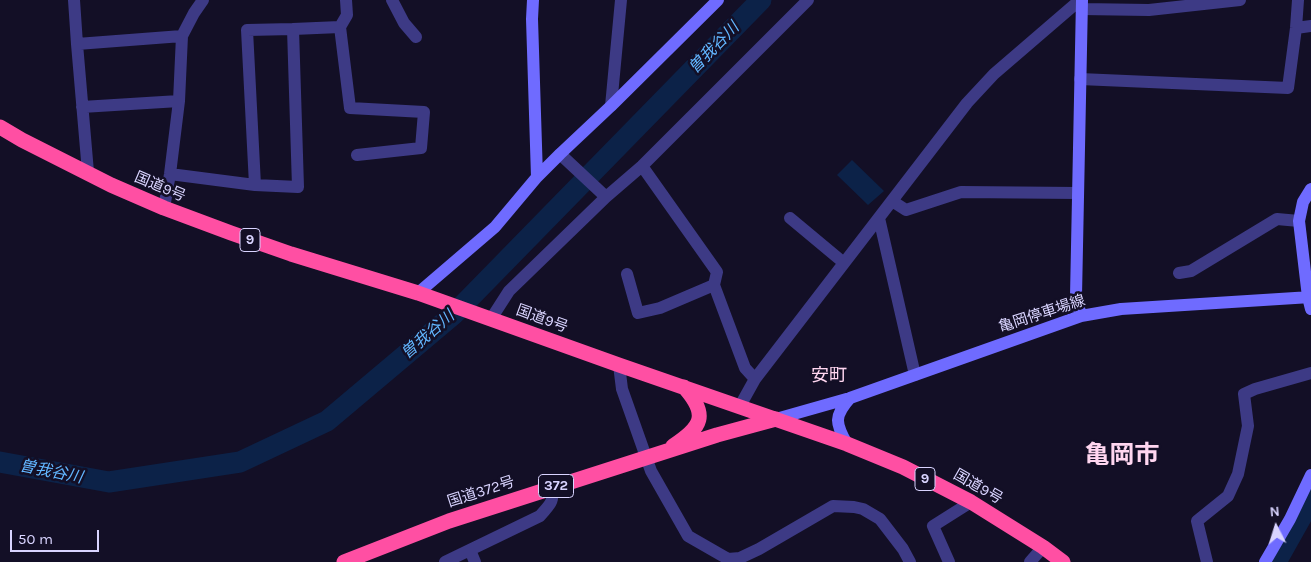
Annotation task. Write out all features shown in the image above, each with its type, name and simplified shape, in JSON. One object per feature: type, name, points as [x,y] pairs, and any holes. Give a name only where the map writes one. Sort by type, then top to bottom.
[{"type":"highway","name":"国道9号","points":[[0,127],[111,185],[164,208],[230,233],[422,295],[847,444],[903,467],[971,502],[1063,562]]},
{"type":"highway","points":[[663,452],[688,434],[698,423],[698,405],[684,387]]},
{"type":"highway","name":"国道372号","points":[[344,562],[450,521],[646,457],[776,418]]},
{"type":"street","points":[[74,0],[88,172]]},
{"type":"street","points":[[164,208],[179,101],[182,36],[202,0]]},
{"type":"street","points":[[346,0],[347,15],[340,28],[350,108],[424,112],[421,148],[357,155]]},
{"type":"street","points":[[392,0],[404,23],[416,37]]},
{"type":"street","points":[[533,0],[537,177]]},
{"type":"street","points":[[611,106],[621,0]]},
{"type":"street","points":[[422,295],[494,227],[537,177],[563,156],[718,0]]},
{"type":"street","points":[[491,319],[509,291],[606,197],[642,166],[808,0]]},
{"type":"street","points":[[740,406],[755,379],[967,103],[994,74],[1081,3],[1151,5],[1240,0]]},
{"type":"street","points":[[1080,79],[1288,88],[1298,0]]},
{"type":"street","points":[[1081,3],[1076,296],[1081,316]]},
{"type":"street","points":[[1296,28],[1311,26]]},
{"type":"street","points":[[255,185],[247,30],[340,28]]},
{"type":"street","points":[[170,174],[255,185],[298,187],[293,30]]},
{"type":"street","points":[[77,44],[182,36]]},
{"type":"street","points":[[82,107],[179,101]]},
{"type":"street","points":[[563,156],[606,197]]},
{"type":"street","points":[[642,166],[717,272],[714,285],[745,368],[755,379]]},
{"type":"street","name":"亀岡停車場線","points":[[776,418],[850,398],[1081,316],[1121,309],[1310,301],[1299,221],[1303,202],[1311,189]]},
{"type":"street","points":[[892,201],[906,210],[961,192],[1078,194]]},
{"type":"street","points":[[790,218],[844,263]]},
{"type":"street","points":[[878,218],[915,375]]},
{"type":"street","points":[[1179,273],[1191,271],[1277,219],[1299,221]]},
{"type":"street","points":[[627,274],[638,313],[660,308],[714,285]]},
{"type":"street","points":[[619,365],[622,389],[651,471],[688,536],[728,559],[740,558],[833,506],[863,509],[880,519],[903,549],[910,562]]},
{"type":"street","points":[[1208,562],[1197,521],[1228,496],[1238,474],[1248,426],[1244,394],[1255,389],[1311,374]]},
{"type":"street","points":[[847,444],[840,433],[838,422],[839,412],[850,398]]},
{"type":"street","points":[[1265,562],[1290,520],[1311,475]]},
{"type":"street","points":[[446,562],[473,556],[540,516],[550,504],[553,496],[551,488]]},
{"type":"street","points":[[950,562],[933,526],[971,502]]},
{"type":"street","points":[[1030,562],[1042,547]]},
{"type":"water","points":[[852,160],[884,191],[868,205],[837,175]]},
{"type":"waterway","name":"曽我谷川","points":[[0,462],[109,482],[240,462],[327,421],[454,314],[761,0]]},
{"type":"waterway","points":[[1276,562],[1311,500]]},
{"type":"district","name":"安町","points":[[829,376]]},
{"type":"district","name":"亀岡市","points":[[1122,456]]}]
